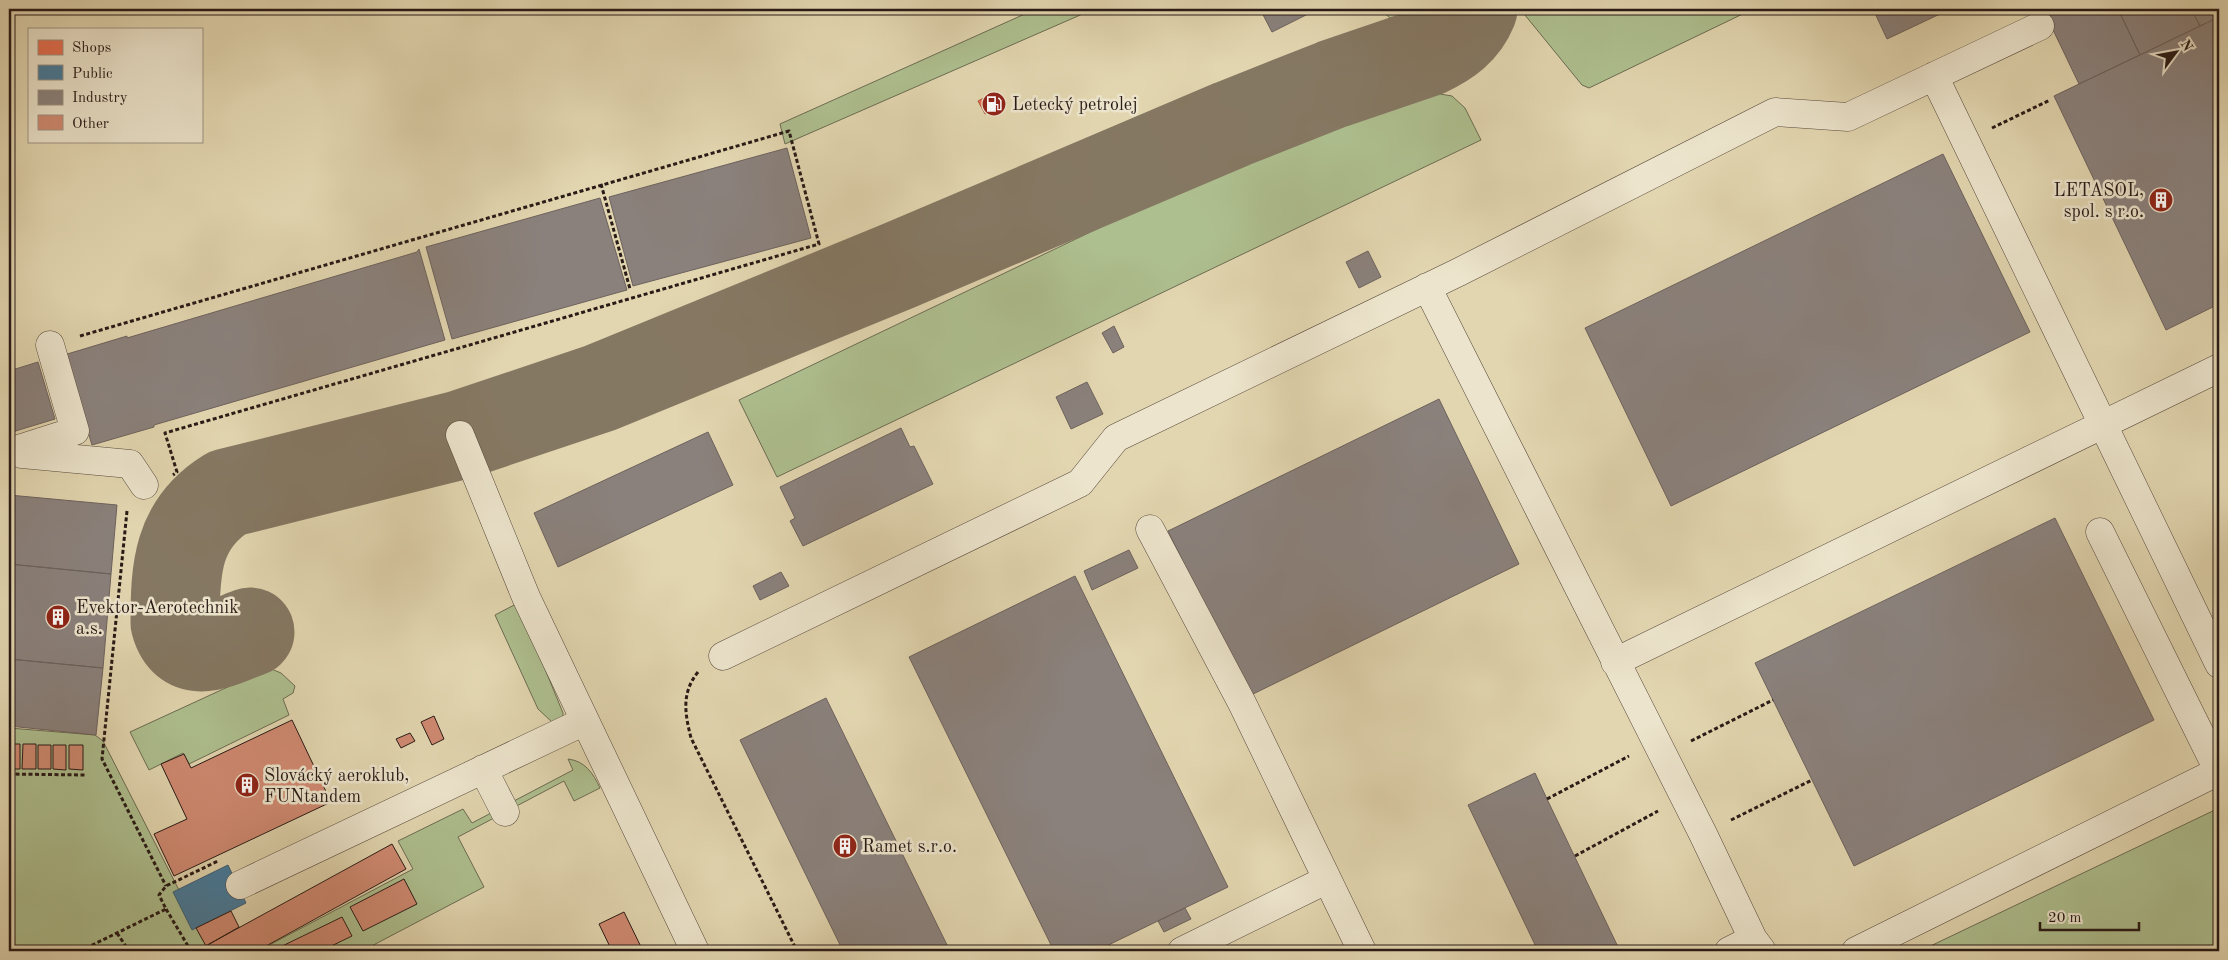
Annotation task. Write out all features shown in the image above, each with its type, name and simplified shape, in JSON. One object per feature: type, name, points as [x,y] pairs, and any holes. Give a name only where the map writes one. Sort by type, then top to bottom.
[{"type":"lane","points":[[723,656],[1080,483],[1116,438],[1427,287],[1775,112],[1848,117],[2040,26]]},
{"type":"lane","points":[[1934,76],[2219,664]]},
{"type":"lane","points":[[1427,287],[1660,748],[1757,945],[1729,951]]},
{"type":"lane","points":[[9,452],[75,432],[50,345]]},
{"type":"lane","points":[[1615,662],[2219,368]]},
{"type":"lane","points":[[460,435],[526,597],[695,951]]},
{"type":"lane","points":[[9,452],[130,464],[138,496]]},
{"type":"lane","points":[[1150,529],[1242,703],[1362,951]]},
{"type":"lane","points":[[1856,951],[2219,772],[2100,532]]},
{"type":"lane","points":[[240,885],[584,721]]},
{"type":"lane","points":[[483,769],[506,812]]},
{"type":"lane","points":[[1182,951],[1326,880]]},
{"type":"path","points":[[1966,141],[2050,100]]},
{"type":"path","points":[[50,345],[789,131],[819,244],[164,433],[177,472],[170,477]]},
{"type":"path","points":[[602,184],[630,290]]},
{"type":"path","points":[[138,496],[126,511],[102,759],[166,886]]},
{"type":"path","points":[[723,656],[702,667],[692,679],[688,686],[685,715],[691,738],[797,951]]},
{"type":"path","points":[[1548,799],[1660,748],[1773,700]]},
{"type":"path","points":[[9,774],[87,775]]},
{"type":"path","points":[[1703,834],[1812,780]]},
{"type":"path","points":[[1575,856],[1684,796]]},
{"type":"path","points":[[178,881],[166,886],[159,895],[191,951]]},
{"type":"path","points":[[80,951],[166,909]]},
{"type":"path","points":[[117,933],[129,951]]},
{"type":"green space","points":[[1027,9],[1094,9],[785,144],[780,124],[1027,13]]},
{"type":"green space","points":[[1380,9],[1425,9],[1419,23],[1410,29],[1401,28]]},
{"type":"green space","points":[[1520,9],[1753,9],[1589,88],[1582,85]]},
{"type":"green space","points":[[1422,91],[1452,96],[1465,108],[1481,140],[777,477],[739,400],[1327,119],[1388,92]]},
{"type":"green space","points":[[518,603],[563,713],[563,717],[553,723],[538,709],[495,615]]},
{"type":"green space","points":[[269,668],[281,673],[295,686],[293,693],[283,699],[289,715],[189,764],[183,753],[149,770],[130,732]]},
{"type":"green space","points":[[9,728],[95,735],[103,741],[210,951],[9,951]]},
{"type":"green space","points":[[568,759],[584,765],[600,788],[574,801],[564,781],[458,837],[484,887],[362,951],[258,951],[413,869],[398,841],[463,809],[472,823],[573,770]]},
{"type":"green space","points":[[2219,808],[2219,951],[1920,951]]},
{"type":"building: Shops","points":[[991,94],[998,107],[985,114],[978,101]]},
{"type":"building: Public","points":[[228,865],[246,903],[192,930],[173,892]]},
{"type":"building: Industry","points":[[1260,9],[1318,9],[1272,32]]},
{"type":"building: Industry","points":[[1873,9],[1938,9],[1940,14],[1887,39]]},
{"type":"building: Industry","points":[[2043,9],[2118,9],[2140,55],[2079,84]]},
{"type":"building: Industry","points":[[2118,9],[2191,9],[2200,26],[2140,55]]},
{"type":"building: Industry","points":[[2191,9],[2219,9],[2219,17],[2200,26]]},
{"type":"building: Industry","name":"LETASOL, spol. s r.o.","points":[[2219,17],[2219,304],[2166,330],[2054,96]]},
{"type":"building: Industry","points":[[787,148],[811,238],[633,286],[609,197]]},
{"type":"building: Industry","points":[[1943,154],[2030,332],[1671,506],[1585,328]]},
{"type":"building: Industry","points":[[600,198],[627,290],[452,339],[426,247]]},
{"type":"building: Industry","points":[[419,249],[445,340],[92,445],[64,355],[417,252]]},
{"type":"building: Industry","points":[[1368,251],[1381,277],[1359,288],[1346,262]]},
{"type":"building: Industry","points":[[1114,326],[1124,347],[1113,353],[1102,333]]},
{"type":"building: Industry","points":[[38,362],[55,419],[9,433],[9,371]]},
{"type":"building: Industry","points":[[1087,382],[1103,414],[1071,429],[1056,397]]},
{"type":"building: Industry","points":[[1439,399],[1519,564],[1249,696],[1168,531]]},
{"type":"building: Industry","points":[[901,428],[910,447],[914,446],[933,484],[803,546],[790,521],[795,518],[780,487]]},
{"type":"building: Industry","points":[[708,432],[733,485],[558,567],[534,513]]},
{"type":"building: Industry","points":[[9,495],[117,505],[111,574],[9,564]]},
{"type":"building: Industry","points":[[2055,518],[2154,720],[1854,866],[1755,663]]},
{"type":"building: Industry","points":[[1129,550],[1138,568],[1092,590],[1084,571]]},
{"type":"building: Industry","name":"Evektor-Aerotechnik a.s.","points":[[9,564],[111,574],[103,668],[9,659]]},
{"type":"building: Industry","points":[[781,572],[789,586],[760,600],[753,586]]},
{"type":"building: Industry","points":[[1075,576],[1228,887],[1096,951],[1054,951],[909,657]]},
{"type":"building: Industry","points":[[9,659],[103,668],[96,735],[9,726]]},
{"type":"building: Industry","name":"Ramet s.r.o.","points":[[826,698],[950,951],[843,951],[740,740]]},
{"type":"building: Industry","points":[[1535,773],[1620,951],[1538,951],[1468,805]]},
{"type":"building: Industry","points":[[1185,908],[1191,919],[1164,932],[1158,921]]},
{"type":"building: Other","points":[[434,716],[444,739],[432,745],[421,722]]},
{"type":"building: Other","name":"Slovácký aeroklub, FUNtandem","points":[[292,720],[331,802],[174,876],[154,834],[187,819],[161,764],[184,754],[191,768]]},
{"type":"building: Other","points":[[410,733],[415,741],[401,748],[396,739]]},
{"type":"building: Other","points":[[9,744],[20,744],[20,769],[9,769]]},
{"type":"building: Other","points":[[23,744],[36,744],[36,769],[22,769]]},
{"type":"building: Other","points":[[38,745],[51,745],[51,769],[38,769]]},
{"type":"building: Other","points":[[53,745],[66,745],[66,770],[53,769]]},
{"type":"building: Other","points":[[69,745],[83,745],[83,770],[69,769]]},
{"type":"building: Other","points":[[392,844],[406,869],[257,951],[202,951],[200,949]]},
{"type":"building: Other","points":[[404,879],[417,904],[363,931],[350,907]]},
{"type":"building: Other","points":[[231,911],[239,927],[206,946],[196,928]]},
{"type":"building: Other","points":[[624,912],[643,951],[612,951],[599,924]]},
{"type":"building: Other","points":[[342,917],[352,936],[321,951],[272,951]]},
{"type":"taxiway","points":[[250,632],[207,647],[196,647],[180,636],[175,623],[176,584],[182,549],[198,519],[210,505],[227,493],[460,435],[600,388],[898,266],[1232,124],[1333,84],[1427,52],[1455,35],[1465,24],[1473,9]]},
{"type":"place","name":"Letecký petrolej","points":[[994,104]]},
{"type":"place","name":"LETASOL, spol. s r.o.","points":[[2161,200]]},
{"type":"place","name":"Evektor-Aerotechnik a.s.","points":[[58,617]]},
{"type":"place","name":"Slovácký aeroklub, FUNtandem","points":[[247,785]]},
{"type":"place","name":"Ramet s.r.o.","points":[[845,846]]}]
